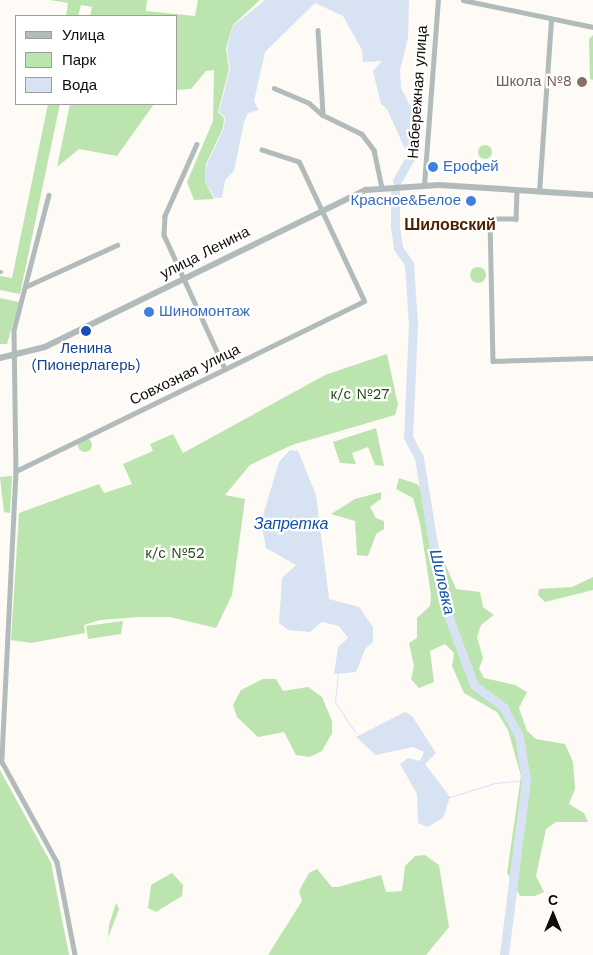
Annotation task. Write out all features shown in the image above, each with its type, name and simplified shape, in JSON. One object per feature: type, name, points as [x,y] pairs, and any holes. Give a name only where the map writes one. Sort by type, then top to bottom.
[{"type":"street","name":"Набережная улица","points":[[424,185],[438,0]]},
{"type":"street","points":[[462,0],[593,27]]},
{"type":"street","points":[[539,190],[551,18]]},
{"type":"street","points":[[318,30],[324,115]]},
{"type":"street","points":[[274,88],[309,102],[324,115],[362,134],[374,150],[384,186]]},
{"type":"street","points":[[197,144],[166,216],[164,235],[225,369]]},
{"type":"street","points":[[262,150],[299,162],[322,209]]},
{"type":"street","name":"улица Ленина","points":[[0,358],[15,356],[59,340],[322,209],[384,186],[424,185],[517,191],[539,190],[593,195]]},
{"type":"street","points":[[517,191],[516,219],[490,219],[494,360],[593,358]]},
{"type":"street","points":[[49,194],[27,286],[14,330],[16,470],[2,762],[57,862],[75,955]]},
{"type":"street","name":"Совхозная улица","points":[[16,470],[364,301],[322,209]]},
{"type":"street","points":[[27,286],[117,244]]},
{"type":"green space","points":[[50,0],[147,0],[146,11],[195,16],[198,0],[260,0],[233,25],[226,48],[229,69],[218,112],[224,118],[223,128],[206,164],[205,182],[214,199],[194,200],[187,182],[213,121],[214,70],[206,71],[191,89],[178,90],[178,15],[90,15],[92,7],[81,5],[78,15],[66,15],[68,3]]},
{"type":"green space","points":[[593,35],[593,80],[590,79],[589,39]]},
{"type":"green space","points":[[48,105],[60,105],[20,294],[0,290],[0,276],[12,278]]},
{"type":"green space","points":[[70,105],[153,105],[117,156],[79,149],[57,167]]},
{"type":"green space","points":[[482,145],[488,145],[492,152],[488,159],[482,159],[478,155],[478,149]]},
{"type":"green space","points":[[475,267],[481,267],[486,272],[484,281],[475,283],[470,278],[470,272]]},
{"type":"green space","points":[[0,298],[19,302],[7,344],[0,344]]},
{"type":"green space","name":"к/с №52","points":[[387,354],[398,405],[395,415],[292,445],[250,465],[225,495],[245,499],[232,595],[216,628],[170,617],[138,617],[100,620],[84,625],[85,633],[31,643],[11,640],[19,513],[99,484],[104,493],[132,484],[123,464],[153,451],[150,444],[173,434],[183,453],[325,375]]},
{"type":"green space","points":[[376,428],[384,466],[375,465],[368,447],[352,453],[356,464],[340,463],[333,442]]},
{"type":"green space","points":[[85,438],[90,440],[92,445],[90,450],[85,452],[80,450],[78,445],[80,440]]},
{"type":"green space","points":[[12,476],[10,513],[4,512],[0,477]]},
{"type":"green space","points":[[399,478],[417,484],[426,495],[440,552],[456,589],[480,592],[483,607],[494,615],[481,625],[477,637],[483,658],[479,669],[484,678],[515,685],[527,692],[519,708],[527,731],[536,739],[565,744],[573,762],[575,789],[569,804],[584,813],[588,822],[556,822],[546,829],[536,876],[544,892],[535,896],[520,896],[507,873],[521,776],[508,730],[497,712],[464,693],[452,666],[454,653],[445,644],[430,651],[434,682],[419,688],[411,679],[414,666],[409,643],[417,638],[417,618],[430,606],[431,595],[420,523],[413,498],[396,489]]},
{"type":"green space","points":[[381,492],[381,499],[370,507],[376,518],[384,521],[384,529],[376,534],[368,556],[357,555],[355,521],[331,514],[355,499]]},
{"type":"green space","points":[[593,577],[593,590],[545,602],[538,595],[539,589],[572,587]]},
{"type":"green space","points":[[123,621],[121,634],[88,639],[86,626]]},
{"type":"green space","points":[[263,679],[276,679],[283,691],[308,687],[322,697],[332,721],[332,733],[322,751],[310,757],[296,755],[284,732],[258,737],[237,717],[233,705],[241,690]]},
{"type":"green space","points":[[0,770],[51,863],[69,955],[0,955]]},
{"type":"green space","points":[[425,855],[439,865],[449,927],[426,955],[268,955],[302,901],[299,891],[309,873],[317,869],[332,887],[381,875],[386,892],[402,891],[405,866],[415,856]]},
{"type":"green space","points":[[172,873],[183,885],[182,896],[156,912],[148,908],[151,885]]},
{"type":"green space","points":[[116,903],[119,909],[108,938],[109,925]]},
{"type":"water","points":[[265,0],[409,0],[408,38],[400,70],[401,88],[415,115],[417,156],[413,157],[412,148],[405,149],[387,109],[381,104],[373,71],[382,61],[363,62],[362,50],[343,16],[315,3],[265,52],[254,101],[259,110],[248,113],[244,122],[234,171],[225,180],[222,198],[215,198],[205,182],[207,164],[224,128],[225,117],[219,112],[230,69],[227,48],[233,26]]},
{"type":"water","name":"Запретка","points":[[290,450],[298,451],[316,495],[329,599],[359,607],[373,627],[373,642],[365,649],[356,672],[334,674],[338,647],[348,638],[339,626],[322,622],[310,632],[288,630],[279,623],[282,578],[296,565],[266,548],[261,522],[279,462]]},
{"type":"water","points":[[405,712],[412,716],[436,753],[425,764],[450,797],[443,818],[427,827],[418,823],[417,794],[400,764],[408,758],[420,761],[424,752],[413,747],[376,755],[356,737]]},
{"type":"waterway","name":"Шиловка","points":[[397,181],[416,147]]},
{"type":"waterway","name":"Шиловка","points":[[395,191],[395,226],[398,248],[409,264],[413,324],[408,437],[419,458],[442,599],[474,685],[504,708],[519,736],[526,780],[504,955]]},
{"type":"waterway","points":[[338,673],[335,702],[356,733]]},
{"type":"waterway","points":[[450,797],[495,783],[526,780]]},
{"type":"place","name":"Школа №8","points":[[582,82]]},
{"type":"place","name":"Ерофей","points":[[433,167]]},
{"type":"place","name":"Красное&Белое","points":[[471,201]]},
{"type":"place","name":"Шиномонтаж","points":[[149,312]]},
{"type":"place","name":"Ленина (Пионерлагерь)","points":[[86,331]]},
{"type":"district","name":"Шиловский","points":[[450,225]]},
{"type":"park label","name":"к/с №27","points":[[360,395]]}]
